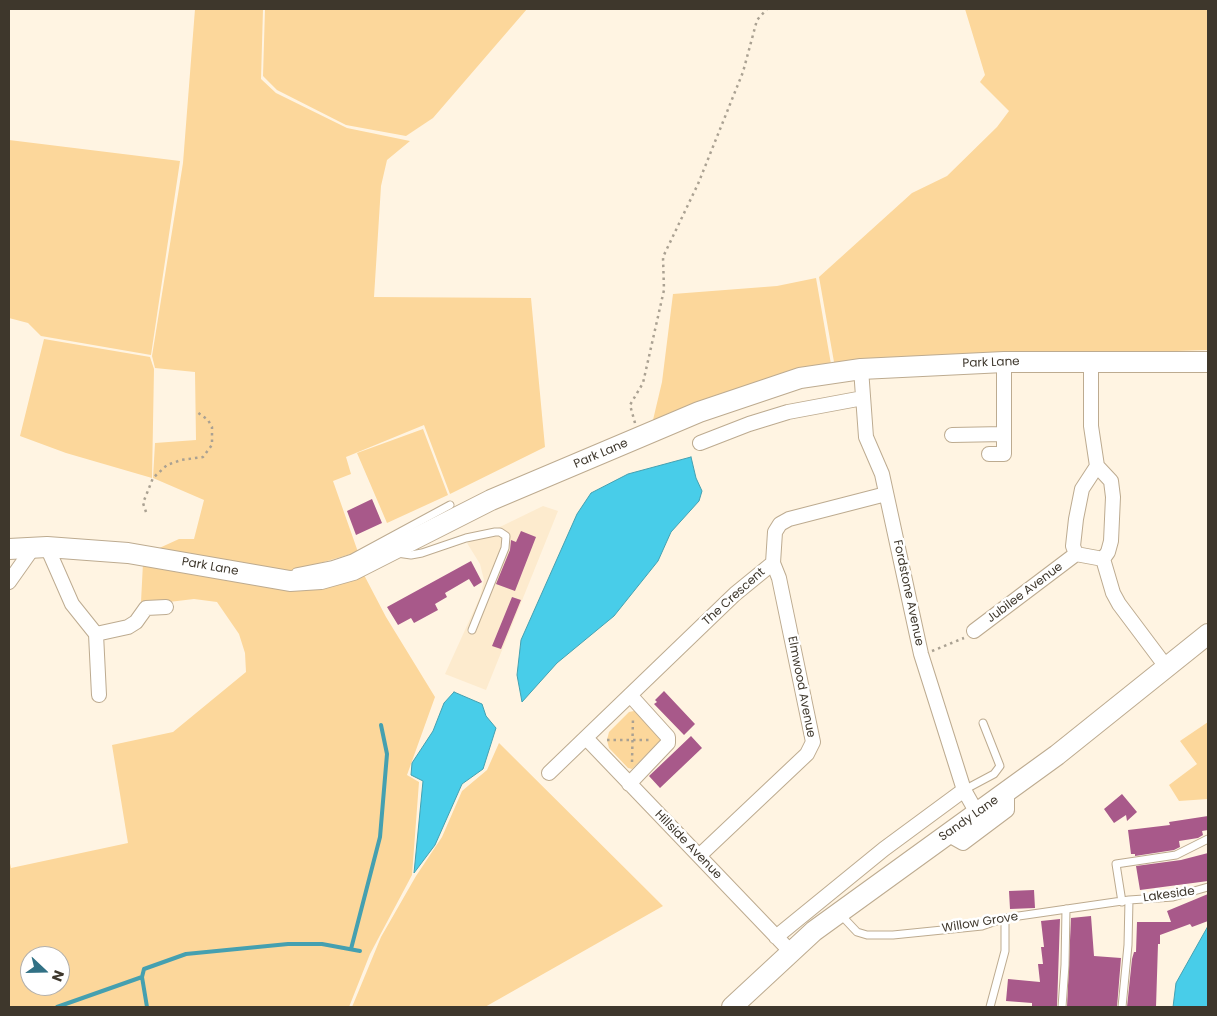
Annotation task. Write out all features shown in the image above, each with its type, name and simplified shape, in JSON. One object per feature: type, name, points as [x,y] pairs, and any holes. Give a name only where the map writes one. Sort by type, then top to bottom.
[{"type":"main road","name":"Park Lane","points":[[9,548],[40,547],[128,553],[280,579],[321,579],[353,570],[392,552],[491,500],[699,412],[800,378],[861,368],[1004,362],[1208,362]]},
{"type":"main road","name":"Sandy Lane","points":[[732,1007],[790,951],[839,913],[1007,792],[1208,634]]},
{"type":"street","points":[[989,454],[1004,454],[1004,362]]},
{"type":"street","points":[[1091,362],[1091,426],[1097,466],[1110,481],[1113,496],[1111,541],[1108,552],[1102,559]]},
{"type":"street","name":"Fordstone Avenue","points":[[861,368],[866,437],[878,461],[921,654],[964,790],[977,812]]},
{"type":"street","points":[[700,443],[749,424],[788,412],[821,404],[863,398]]},
{"type":"street","points":[[952,435],[1004,434]]},
{"type":"street","points":[[1097,466],[1082,489],[1078,504],[1073,546],[1076,554],[1102,559]]},
{"type":"street","name":"The Crescent","points":[[549,773],[735,594],[773,563],[775,532],[780,524],[789,519],[886,494]]},
{"type":"street","points":[[9,582],[40,547],[72,604],[96,634],[99,695]]},
{"type":"street","name":"Jubilee Avenue","points":[[974,631],[1076,554]]},
{"type":"street","points":[[1102,559],[1113,593],[1119,604],[1167,668]]},
{"type":"street","name":"Elmwood Avenue","points":[[699,856],[807,754],[813,742],[779,578],[773,563]]},
{"type":"street","points":[[96,634],[128,627],[136,622],[146,608],[166,608]]},
{"type":"street","points":[[629,784],[668,743],[668,737],[630,695]]},
{"type":"street","name":"Hillside Avenue","points":[[586,738],[790,951]]},
{"type":"street","name":"Sandy Lane","points":[[776,937],[876,855],[964,790]]},
{"type":"street","points":[[947,834],[963,843],[1007,810],[1007,792]]},
{"type":"lane","points":[[280,579],[292,572],[331,565],[352,558],[450,505]]},
{"type":"lane","points":[[392,552],[411,555],[466,538],[495,532],[500,532],[506,536],[505,548],[472,630]]},
{"type":"lane","points":[[964,790],[994,774],[1000,766],[983,723]]},
{"type":"lane","points":[[1122,1007],[1128,945],[1126,901],[1116,864],[1176,855],[1208,838]]},
{"type":"lane","name":"Lakeside","points":[[1126,901],[1173,897],[1208,887]]},
{"type":"lane","name":"Willow Grove","points":[[839,913],[857,932],[872,935],[982,926],[1005,918],[1126,901]]},
{"type":"lane","points":[[1062,1007],[1066,965],[1066,909]]},
{"type":"lane","points":[[990,1007],[1005,951],[1005,918]]},
{"type":"path","points":[[630,405],[643,383],[662,299],[663,257],[698,184],[745,66],[756,20],[767,9]]},
{"type":"path","points":[[146,512],[143,503],[153,478],[167,466],[203,457],[212,445],[212,427],[208,420],[197,412]]},
{"type":"path","points":[[921,654],[961,640],[974,631]]},
{"type":"path","points":[[632,769],[634,711]]},
{"type":"path","points":[[607,740],[662,740]]},
{"type":"shaded area","points":[[195,9],[263,9],[261,79],[276,93],[347,128],[410,141],[387,160],[381,186],[374,297],[531,298],[545,447],[450,494],[424,425],[346,457],[351,474],[333,481],[358,552],[286,573],[155,550],[179,539],[194,539],[204,500],[153,478],[155,443],[196,440],[195,372],[155,368],[152,356],[183,163]]},
{"type":"shaded area","points":[[265,9],[527,9],[433,118],[406,136],[346,125],[277,90],[263,76]]},
{"type":"shaded area","points":[[965,9],[1208,9],[1208,350],[834,362],[819,277],[912,193],[947,176],[997,127],[1009,111],[980,82],[985,75]]},
{"type":"shaded area","points":[[9,140],[180,161],[151,355],[41,336],[28,323],[9,318]]},
{"type":"shaded area","points":[[816,278],[831,364],[733,392],[653,420],[662,382],[673,294],[777,286]]},
{"type":"shaded area","points":[[44,339],[150,357],[154,369],[152,478],[66,453],[20,436]]},
{"type":"shaded area","points":[[423,429],[448,495],[387,523],[357,453]]},
{"type":"shaded area","points":[[543,506],[558,511],[486,690],[445,674],[480,597],[484,580],[480,564],[467,543]]},
{"type":"shaded area","points":[[143,563],[212,574],[363,573],[386,617],[435,697],[407,775],[419,782],[412,875],[370,954],[349,1007],[9,1007],[9,859],[11,868],[128,843],[112,745],[173,732],[246,672],[245,653],[239,634],[217,602],[194,599],[152,604],[141,602]]},
{"type":"shaded area","points":[[637,711],[661,740],[632,769],[628,768],[609,748],[607,740],[609,732],[629,712]]},
{"type":"shaded area","points":[[1208,722],[1208,799],[1179,801],[1169,785],[1197,764],[1180,741]]},
{"type":"shaded area","points":[[499,743],[663,906],[485,1007],[352,1007],[381,937],[416,876],[442,837],[462,791],[487,770]]},
{"type":"water","points":[[691,457],[696,478],[702,491],[699,501],[671,532],[658,561],[614,616],[557,663],[522,702],[517,675],[521,640],[577,514],[591,493],[628,474]]},
{"type":"water","points":[[454,692],[482,704],[486,716],[496,728],[483,769],[462,784],[435,845],[414,873],[423,781],[411,775],[412,763],[433,731],[444,703]]},
{"type":"water","points":[[1208,926],[1208,1007],[1173,1007],[1176,983]]},
{"type":"building","points":[[372,499],[382,523],[356,535],[347,511]]},
{"type":"building","points":[[521,531],[536,537],[515,591],[496,584],[510,550],[511,540],[516,542]]},
{"type":"building","points":[[471,561],[482,582],[474,587],[469,579],[445,593],[447,597],[435,604],[438,610],[414,623],[411,618],[398,625],[387,607]]},
{"type":"building","points":[[512,597],[521,600],[501,649],[492,646]]},
{"type":"building","points":[[664,691],[695,724],[684,735],[654,704],[657,702],[655,700]]},
{"type":"building","points":[[691,736],[702,748],[660,788],[649,776]]},
{"type":"building","points":[[1122,794],[1137,812],[1127,821],[1126,815],[1114,823],[1104,809]]},
{"type":"building","points":[[1208,816],[1208,830],[1202,831],[1203,835],[1198,838],[1179,841],[1180,847],[1174,850],[1135,856],[1135,854],[1131,854],[1128,830],[1170,825],[1169,822]]},
{"type":"building","points":[[1208,853],[1208,881],[1140,890],[1136,866],[1181,860]]},
{"type":"building","points":[[1034,890],[1035,908],[1010,909],[1009,891]]},
{"type":"building","points":[[1208,894],[1208,921],[1192,927],[1190,924],[1160,935],[1156,1007],[1127,1007],[1132,959],[1134,952],[1136,952],[1137,922],[1171,922],[1167,911]]},
{"type":"building","points":[[1091,916],[1094,956],[1121,958],[1117,1007],[1067,1007],[1071,918]]},
{"type":"building","points":[[1060,919],[1057,1007],[1032,1007],[1032,1003],[1006,1001],[1008,979],[1040,982],[1038,964],[1043,964],[1041,947],[1044,947],[1041,921]]},
{"type":"waterway","points":[[351,949],[380,837],[387,754],[381,725]]},
{"type":"waterway","points":[[57,1007],[142,977],[144,969],[186,954],[288,944],[322,944],[360,951]]},
{"type":"waterway","points":[[142,977],[147,1007]]}]
